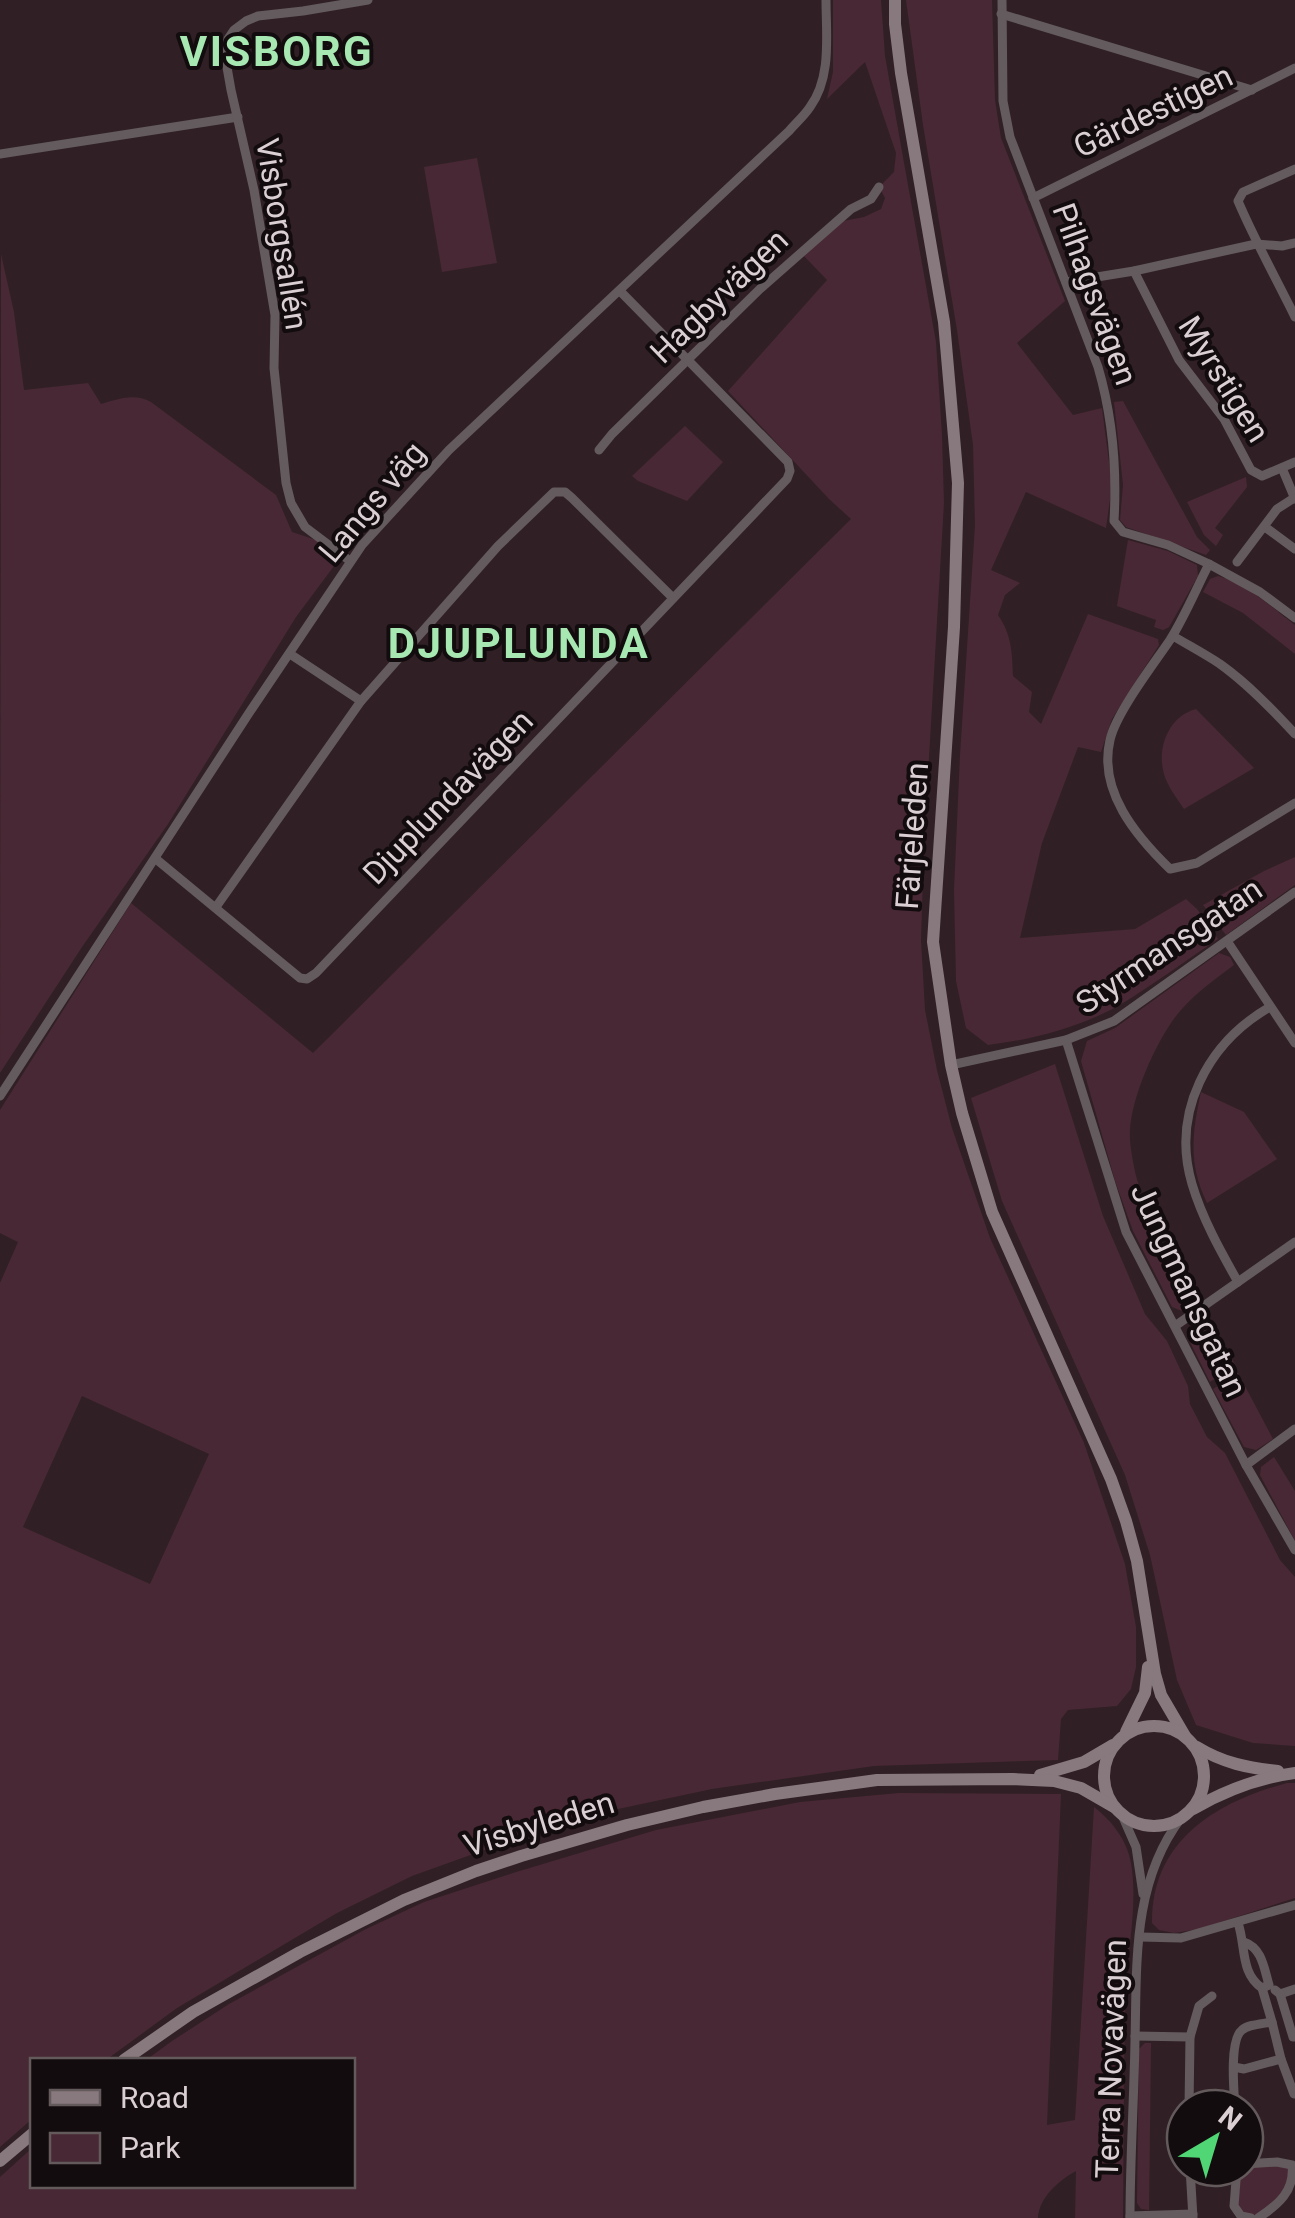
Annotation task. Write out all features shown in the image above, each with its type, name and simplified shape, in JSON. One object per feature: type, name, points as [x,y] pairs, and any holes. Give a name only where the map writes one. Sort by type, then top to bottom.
[{"type":"main road","name":"Färjeleden","points":[[895,0],[901,73],[944,322],[958,482],[954,627],[933,942],[951,1064],[992,1212],[1126,1521],[1154,1674],[1189,1741]]},
{"type":"main road","name":"Färjeleden","points":[[1119,1740],[1145,1693],[1149,1644]]},
{"type":"main road","points":[[1154,1726],[1174,1729],[1220,1760],[1237,1766],[1295,1772],[1236,1786],[1170,1824],[1151,1826],[1138,1824],[1118,1811],[1107,1796],[1103,1776],[1105,1762],[1119,1740],[1142,1727],[1154,1726]]},
{"type":"main road","name":"Visbyleden","points":[[1013,1779],[1068,1768],[1119,1740]]},
{"type":"main road","points":[[1186,1814],[1202,1792],[1204,1778],[1203,1764],[1189,1741]]},
{"type":"main road","name":"Visbyleden","points":[[127,2058],[193,2012],[404,1900],[521,1856],[627,1825],[775,1794],[877,1780],[1013,1779],[1067,1784],[1118,1811]]},
{"type":"main road","points":[[0,2161],[30,2136]]},
{"type":"street","name":"Visborgsallén","points":[[350,561],[305,528],[286,484],[274,368],[275,315],[254,190],[225,56],[234,30],[258,16],[301,6],[368,0]]},
{"type":"street","name":"Langs väg","points":[[0,1096],[350,561],[439,460],[811,106],[825,74],[826,0]]},
{"type":"street","name":"Pilhagsvägen","points":[[1002,0],[1003,101],[1010,138],[1109,404],[1117,484],[1114,521],[1122,532],[1209,564],[1260,592],[1295,618]]},
{"type":"street","points":[[1001,14],[1252,90]]},
{"type":"street","name":"Gärdestigen","points":[[1033,198],[1295,68]]},
{"type":"street","points":[[0,154],[238,118]]},
{"type":"street","points":[[1295,170],[1243,192],[1238,200],[1256,244],[1295,317]]},
{"type":"street","name":"Hagbyvägen","points":[[600,450],[687,360],[806,247],[851,209],[872,199],[879,187]]},
{"type":"street","points":[[1066,282],[1256,244],[1295,243]]},
{"type":"street","name":"Myrstigen","points":[[1134,271],[1179,360],[1224,419],[1250,470],[1262,476],[1295,462]]},
{"type":"street","name":"Djuplundavägen","points":[[156,859],[300,978],[316,973],[787,479],[788,462],[620,291]]},
{"type":"street","points":[[1237,562],[1277,509],[1294,498],[1282,468]]},
{"type":"street","points":[[216,908],[361,701],[498,546],[554,492],[565,492],[572,498],[673,598]]},
{"type":"street","points":[[1265,526],[1295,549]]},
{"type":"street","points":[[1209,564],[1172,636],[1117,721],[1109,742],[1112,789],[1133,828],[1170,869],[1197,863],[1295,803]]},
{"type":"street","points":[[1172,636],[1220,664],[1270,706],[1295,734]]},
{"type":"street","points":[[290,654],[361,701]]},
{"type":"street","name":"Styrmansgatan","points":[[951,1064],[1066,1040],[1114,1021],[1295,892]]},
{"type":"street","points":[[1226,941],[1295,1043]]},
{"type":"street","points":[[1238,1282],[1198,1202],[1186,1149],[1186,1130],[1189,1110],[1206,1067],[1230,1038],[1270,1008]]},
{"type":"street","name":"Jungmansgatan","points":[[1066,1040],[1126,1232],[1246,1465],[1295,1550]]},
{"type":"street","points":[[1175,1326],[1295,1242]]},
{"type":"street","points":[[1246,1465],[1295,1429]]},
{"type":"street","name":"Terra Novavägen","points":[[1118,1811],[1129,1828],[1138,1857],[1144,1902]]},
{"type":"street","name":"Terra Novavägen","points":[[1130,2217],[1135,1989],[1144,1902],[1157,1854],[1186,1814]]},
{"type":"street","points":[[1140,1938],[1181,1938],[1295,1904]]},
{"type":"street","points":[[1238,1923],[1253,1982],[1280,1994],[1295,2036]]},
{"type":"street","points":[[1244,1942],[1259,1953],[1281,2059],[1294,2094]]},
{"type":"street","points":[[1280,1994],[1295,1989]]},
{"type":"street","points":[[1189,2088],[1190,2038],[1199,2006],[1212,1996]]},
{"type":"street","points":[[1235,2088],[1235,2038],[1244,2028],[1272,2022]]},
{"type":"street","points":[[1136,2036],[1190,2038]]},
{"type":"street","points":[[1234,2067],[1244,2069],[1281,2059]]},
{"type":"street","points":[[1235,2188],[1234,2206],[1242,2216],[1255,2218],[1270,2210],[1292,2188],[1295,2177],[1292,2165],[1265,2163]]},
{"type":"street","points":[[1130,2217],[1193,2216],[1191,2188]]},
{"type":"green space","points":[[833,0],[881,0],[885,56],[936,342],[942,435],[944,503],[921,940],[925,1010],[952,1128],[990,1238],[1084,1443],[1125,1564],[1136,1627],[1136,1667],[1131,1689],[1117,1706],[1068,1710],[1061,1719],[1058,1760],[874,1766],[712,1789],[618,1809],[412,1876],[337,1913],[177,2008],[109,2058],[30,2058],[30,2121],[0,2147],[0,1283],[18,1242],[0,1233],[0,1110],[131,903],[313,1053],[851,519],[728,391],[827,280],[803,255],[843,221],[881,209],[885,198],[879,187],[894,172],[896,153],[865,62],[827,99],[833,72]],"holes":[[[82,1396],[209,1454],[150,1584],[23,1527]]]},
{"type":"green space","points":[[906,0],[992,0],[995,100],[1001,138],[1065,301],[1017,343],[1073,415],[1102,408],[1112,485],[1106,528],[1026,492],[991,570],[1020,583],[1005,595],[998,615],[1009,637],[1013,676],[1032,692],[1029,712],[1041,724],[1088,614],[1158,639],[1159,645],[1112,719],[1101,752],[1078,747],[1042,843],[1020,938],[1135,929],[1186,899],[1218,939],[1128,1000],[1095,1017],[1042,1035],[988,1045],[966,1028],[956,981],[954,890],[975,525],[973,445]]},
{"type":"green space","points":[[477,158],[497,263],[442,272],[424,167]]},
{"type":"green space","points":[[1,254],[14,312],[24,390],[88,383],[101,404],[132,397],[151,402],[276,495],[292,532],[316,540],[337,562],[296,617],[168,824],[0,1073]]},
{"type":"green space","points":[[1123,401],[1197,537],[1210,550],[1206,555],[1126,527],[1120,520],[1123,485],[1114,402]]},
{"type":"green space","points":[[685,426],[723,462],[687,501],[632,476]]},
{"type":"green space","points":[[1246,477],[1247,487],[1215,528],[1223,535],[1216,546],[1204,535],[1187,502]]},
{"type":"green space","points":[[1128,540],[1168,551],[1197,565],[1198,576],[1169,627],[1163,630],[1154,627],[1156,620],[1117,606]]},
{"type":"green space","points":[[1218,576],[1249,590],[1295,625],[1295,654],[1243,613],[1203,592],[1210,579]]},
{"type":"green space","points":[[1196,709],[1254,768],[1184,809],[1163,771],[1163,749],[1170,728]]},
{"type":"green space","points":[[1295,857],[1295,885],[1226,935],[1203,905]]},
{"type":"green space","points":[[1219,953],[1230,957],[1234,965],[1187,1003],[1172,1021],[1141,1084],[1130,1130],[1141,1193],[1195,1302],[1182,1311],[1172,1307],[1133,1231],[1081,1061],[1087,1041],[1115,1028]]},
{"type":"green space","points":[[1055,1064],[1103,1216],[1145,1314],[1167,1341],[1207,1437],[1225,1453],[1280,1560],[1295,1577],[1295,1746],[1253,1743],[1196,1725],[1177,1680],[1150,1555],[1125,1475],[1002,1201],[971,1098]]},
{"type":"green space","points":[[1201,1092],[1244,1112],[1277,1159],[1207,1203],[1197,1175],[1194,1148]]},
{"type":"green space","points":[[1206,1314],[1236,1366],[1210,1382],[1186,1334]]},
{"type":"green space","points":[[1238,1373],[1273,1439],[1256,1450],[1244,1447],[1213,1389]]},
{"type":"green space","points":[[1274,1457],[1295,1491],[1295,1541],[1260,1475],[1261,1467]]},
{"type":"green space","points":[[1295,1783],[1295,1898],[1199,1929],[1174,1933],[1159,1930],[1152,1923],[1163,1869],[1192,1829],[1236,1801]]},
{"type":"green space","points":[[899,1793],[1061,1794],[1047,2125],[1075,2120],[1094,1807],[1113,1825],[1129,1855],[1133,1894],[1125,2015],[1123,2218],[1075,2218],[1076,2171],[1051,2191],[1038,2218],[0,2218],[0,2177],[30,2150],[30,2188],[355,2188],[355,2058],[149,2058],[229,2004],[424,1902],[656,1830],[800,1802]]},
{"type":"green space","points":[[1151,2043],[1149,2210],[1141,2209],[1137,2203],[1139,2049]]},
{"type":"green space","points":[[1265,2166],[1289,2167],[1290,2186],[1256,2216],[1243,2213],[1236,2205],[1237,2188],[1265,2188]]},
{"type":"district","name":"VISBORG","points":[[277,51]]},
{"type":"district","name":"DJUPLUNDA","points":[[519,643]]}]
